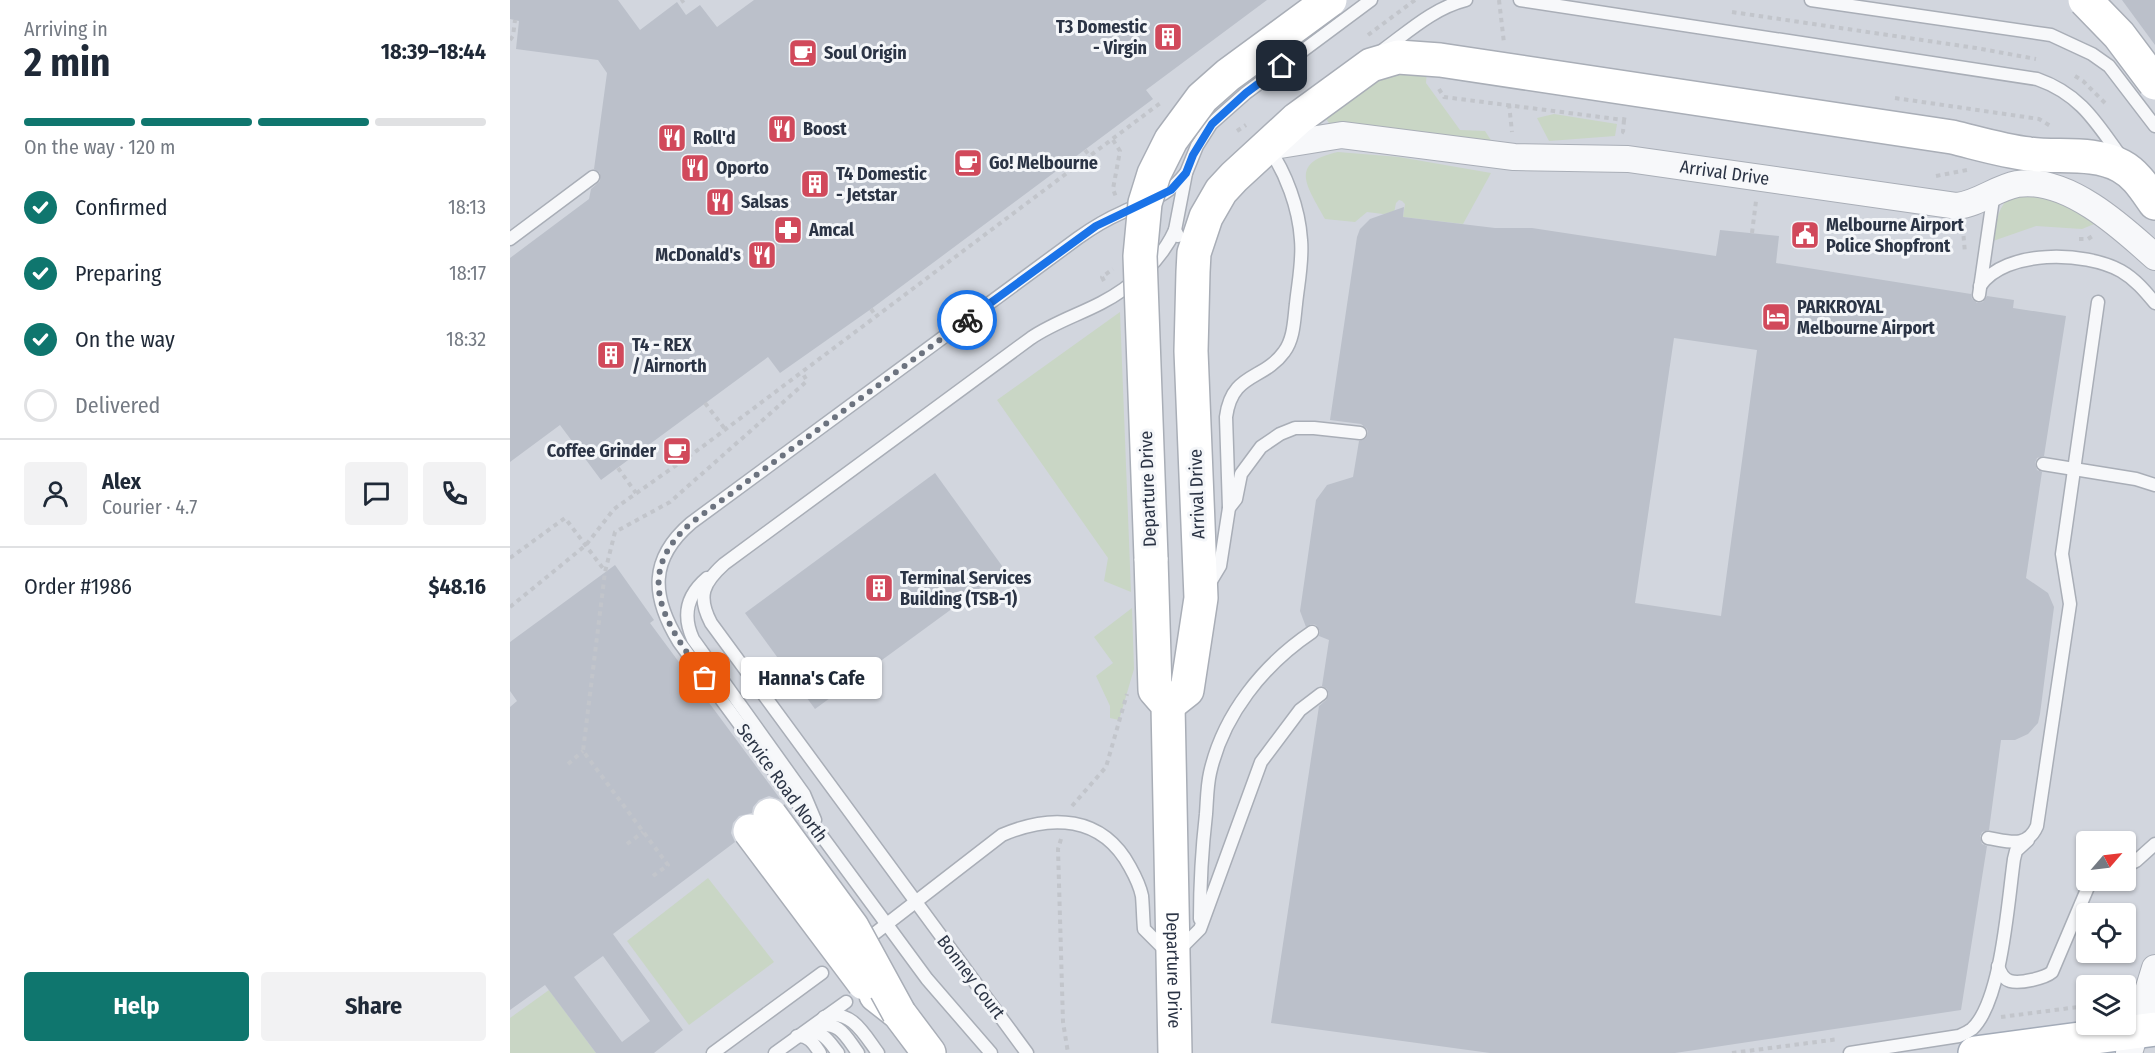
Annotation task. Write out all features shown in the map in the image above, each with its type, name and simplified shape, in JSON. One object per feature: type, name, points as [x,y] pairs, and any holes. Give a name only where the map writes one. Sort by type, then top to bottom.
[{"type":"street","name":"Departure Drive","points":[[1175,1053],[1168,705],[1155,690],[1150,558],[1140,256],[1145,203],[1154,174],[1175,134],[1202,98],[1228,75],[1330,0]]},
{"type":"street","points":[[2085,0],[2119,36],[2155,83]]},
{"type":"street","name":"Arrival Drive","points":[[1168,705],[1187,690],[1201,598],[1191,351],[1193,272],[1198,240],[1211,207],[1234,177],[1297,119],[1371,65],[1398,57],[1440,60],[1952,137],[2011,151],[2106,159],[2133,174],[2155,203]]},
{"type":"street","name":"Arrival Drive","points":[[1268,147],[1342,135],[1514,157],[1629,159],[1953,206],[1969,204],[2017,184],[2031,183],[2051,186],[2074,196],[2113,222],[2155,256]]},
{"type":"street","points":[[760,823],[869,990],[899,1013],[929,1053]]},
{"type":"street","points":[[1975,1053],[2140,1038],[2155,968]]},
{"type":"lane","points":[[1176,230],[1186,173],[1205,132],[1224,111],[1371,0]]},
{"type":"lane","name":"Arrival Drive","points":[[1371,65],[1376,55],[1433,13],[1466,0]]},
{"type":"lane","name":"Arrival Drive","points":[[1520,0],[2037,79],[2064,91],[2077,101],[2090,114],[2133,174]]},
{"type":"lane","points":[[1811,0],[2051,35],[2092,54],[2109,66],[2155,126]]},
{"type":"lane","points":[[1201,598],[1220,566],[1229,508],[1226,437],[1231,394],[1275,361],[1287,348],[1292,333],[1302,250],[1298,224],[1281,166],[1268,147]]},
{"type":"lane","name":"Service Road North","points":[[991,1053],[927,979],[886,925],[670,628],[660,604],[662,564],[670,543],[700,516],[1078,238],[1122,212],[1163,195],[1186,173]]},
{"type":"lane","points":[[510,239],[593,177]]},
{"type":"lane","points":[[1994,192],[1979,291],[1985,279],[1998,268],[2037,258],[2068,257],[2103,263],[2121,271],[2135,280],[2155,303]]},
{"type":"lane","name":"Service Road North","points":[[915,902],[711,623],[704,604],[704,589],[724,564],[1031,338],[1052,324],[1102,302],[1122,289],[1156,261],[1176,230]]},
{"type":"lane","name":"Arrival Drive","points":[[1176,230],[1193,272]]},
{"type":"lane","points":[[1850,1053],[1959,1036],[1970,1031],[1988,1000],[1998,966],[2013,859],[2037,826],[2070,604],[2062,554],[2098,302]]},
{"type":"lane","points":[[1229,508],[1236,499],[1238,481],[1243,469],[1261,447],[1280,434],[1295,428],[1360,434]]},
{"type":"lane","points":[[2043,464],[2136,479],[2155,485]]},
{"type":"lane","points":[[2136,479],[2155,475]]},
{"type":"lane","points":[[724,564],[702,582],[689,599],[686,619],[688,629],[698,647],[804,794],[823,839]]},
{"type":"lane","points":[[1200,929],[1200,871],[1210,774],[1222,737],[1236,710],[1262,674],[1277,657],[1312,632]]},
{"type":"lane","points":[[874,934],[1002,835],[1026,826],[1067,822],[1083,825],[1102,834],[1123,855],[1142,894],[1144,929],[1172,957],[1200,929],[1261,762],[1300,710],[1321,694]]},
{"type":"lane","points":[[1988,838],[2014,842],[2029,839]]},
{"type":"lane","points":[[2136,861],[2155,844]]},
{"type":"lane","points":[[1998,966],[2007,981],[2040,978],[2052,972],[2086,891]]},
{"type":"lane","name":"Bonney Court","points":[[915,902],[1027,1053]]},
{"type":"lane","points":[[713,1053],[822,973]]},
{"type":"lane","points":[[775,1053],[846,1002]]},
{"type":"lane","points":[[820,1019],[834,1015],[845,1016],[859,1028],[878,1053]]},
{"type":"lane","points":[[808,1028],[822,1025],[834,1026],[843,1032],[858,1053]]},
{"type":"lane","points":[[797,1036],[809,1032],[822,1034],[838,1053]]},
{"type":"lane","points":[[797,1036],[809,1039],[820,1053]]},
{"type":"path","points":[[510,40],[513,36],[515,20]]},
{"type":"path","points":[[1624,120],[1623,132],[1635,134]]},
{"type":"path","points":[[510,607],[586,545],[614,509],[1113,140]]},
{"type":"path","points":[[1085,150],[1090,156]]},
{"type":"path","points":[[1928,175],[1940,177],[1977,168]]},
{"type":"path","points":[[1752,233],[1757,198]]},
{"type":"path","points":[[2069,240],[2088,239],[2113,222]]},
{"type":"path","points":[[777,248],[812,223]]},
{"type":"path","points":[[1966,256],[1985,252]]},
{"type":"path","points":[[871,309],[876,316]]},
{"type":"path","points":[[705,403],[725,429]]},
{"type":"path","points":[[618,468],[636,493]]},
{"type":"path","points":[[510,558],[564,518],[605,572]]},
{"type":"path","points":[[1068,1053],[1063,1022],[1058,849],[1073,804],[1106,767],[1128,689]]},
{"type":"path","points":[[568,764],[584,752]]},
{"type":"path","points":[[627,844],[644,832]]},
{"type":"shaded area","points":[[510,0],[2155,0],[2155,1053],[510,1053]]},
{"type":"green space","points":[[1427,70],[1426,83],[1460,130],[1485,131],[1494,145],[1364,124],[1331,126],[1325,117],[1379,77],[1390,72]]},
{"type":"green space","points":[[1554,114],[1617,124],[1615,136],[1549,141],[1537,118]]},
{"type":"green space","points":[[1338,152],[1399,157],[1491,173],[1463,224],[1403,217],[1405,204],[1399,200],[1394,213],[1367,212],[1355,222],[1325,219],[1308,187],[1307,170],[1312,163],[1322,157]]},
{"type":"green space","points":[[2017,192],[2048,193],[2099,222],[2082,229],[2036,226],[1993,241],[2002,207]]},
{"type":"green space","points":[[1120,312],[1131,592],[1104,581],[1108,558],[997,400]]},
{"type":"green space","points":[[1132,608],[1134,669],[1119,720],[1110,718],[1110,706],[1096,676],[1113,663],[1094,637]]},
{"type":"green space","points":[[708,878],[774,962],[689,1025],[627,941]]},
{"type":"green space","points":[[549,990],[596,1053],[510,1053],[510,1018]]},
{"type":"building","name":"T4 Domestic - Jetstar","points":[[510,0],[618,0],[640,30],[677,2],[686,15],[700,5],[717,27],[754,0],[1267,0],[1146,90],[1153,99],[871,309],[780,373],[768,357],[601,480],[560,425],[510,462],[510,258],[589,199],[591,189],[600,181],[600,173],[594,169],[607,73],[598,60],[516,49],[519,21],[510,19]]},
{"type":"building","points":[[2122,0],[2155,0],[2155,45]]},
{"type":"building","points":[[1404,207],[1403,217],[1495,228],[1532,228],[1716,256],[1720,230],[1779,236],[1776,263],[1971,294],[1972,299],[1977,303],[1983,302],[1987,296],[2014,300],[2013,308],[2066,316],[2044,456],[2037,458],[2035,463],[2037,470],[2042,472],[2026,578],[2048,593],[2054,607],[2040,714],[2038,723],[2028,734],[2015,740],[2001,740],[1989,830],[1982,832],[1980,837],[1982,844],[1987,846],[1961,1010],[1675,1053],[1490,1053],[1271,1023],[1319,706],[1329,694],[1322,686],[1329,640],[1319,636],[1320,631],[1316,625],[1311,624],[1306,627],[1300,611],[1316,500],[1327,485],[1353,477],[1359,441],[1366,438],[1368,433],[1361,424],[1330,420],[1357,237],[1360,229],[1370,219]],"holes":[[[1674,338],[1757,350],[1721,616],[1635,603]]]},
{"type":"building","name":"Terminal Services Building (TSB-1)","points":[[935,473],[1005,570],[815,709],[745,613]]},
{"type":"building","points":[[615,565],[654,620],[650,623],[781,800],[769,796],[759,800],[753,807],[752,813],[739,816],[733,823],[731,833],[735,842],[613,934],[683,1030],[654,1053],[596,1053],[545,985],[510,1010],[510,707],[517,701],[510,691],[510,642]],"holes":[[[603,956],[650,1021],[622,1042],[574,977]]]},
{"type":"way so far","points":[[705,678],[670,628],[660,604],[659,578],[670,543],[691,523],[967,320]]},
{"type":"place","name":"T3 Domestic - Virgin","points":[[1168,37]]},
{"type":"place","name":"Soul Origin","points":[[803,53]]},
{"type":"place","name":"Boost","points":[[782,129]]},
{"type":"place","name":"Roll'd","points":[[672,138]]},
{"type":"place","name":"Go! Melbourne","points":[[968,163]]},
{"type":"place","name":"Oporto","points":[[695,168]]},
{"type":"place","name":"T4 Domestic - Jetstar","points":[[815,184]]},
{"type":"place","name":"Salsas","points":[[720,202]]},
{"type":"place","name":"Amcal","points":[[788,230]]},
{"type":"place","name":"Melbourne Airport Police Shopfront","points":[[1805,235]]},
{"type":"place","name":"McDonald's","points":[[762,255]]},
{"type":"place","name":"PARKROYAL Melbourne Airport","points":[[1776,317]]},
{"type":"place","name":"T4 - REX / Airnorth","points":[[611,355]]},
{"type":"place","name":"Coffee Grinder","points":[[677,451]]},
{"type":"place","name":"Terminal Services Building (TSB-1)","points":[[879,588]]},
{"type":"place","name":"Hanna's Cafe","points":[[705,678]]},
{"type":"route","points":[[967,320],[1096,226],[1171,190],[1186,173],[1205,132],[1212,124],[1224,111],[1282,66]]}]
